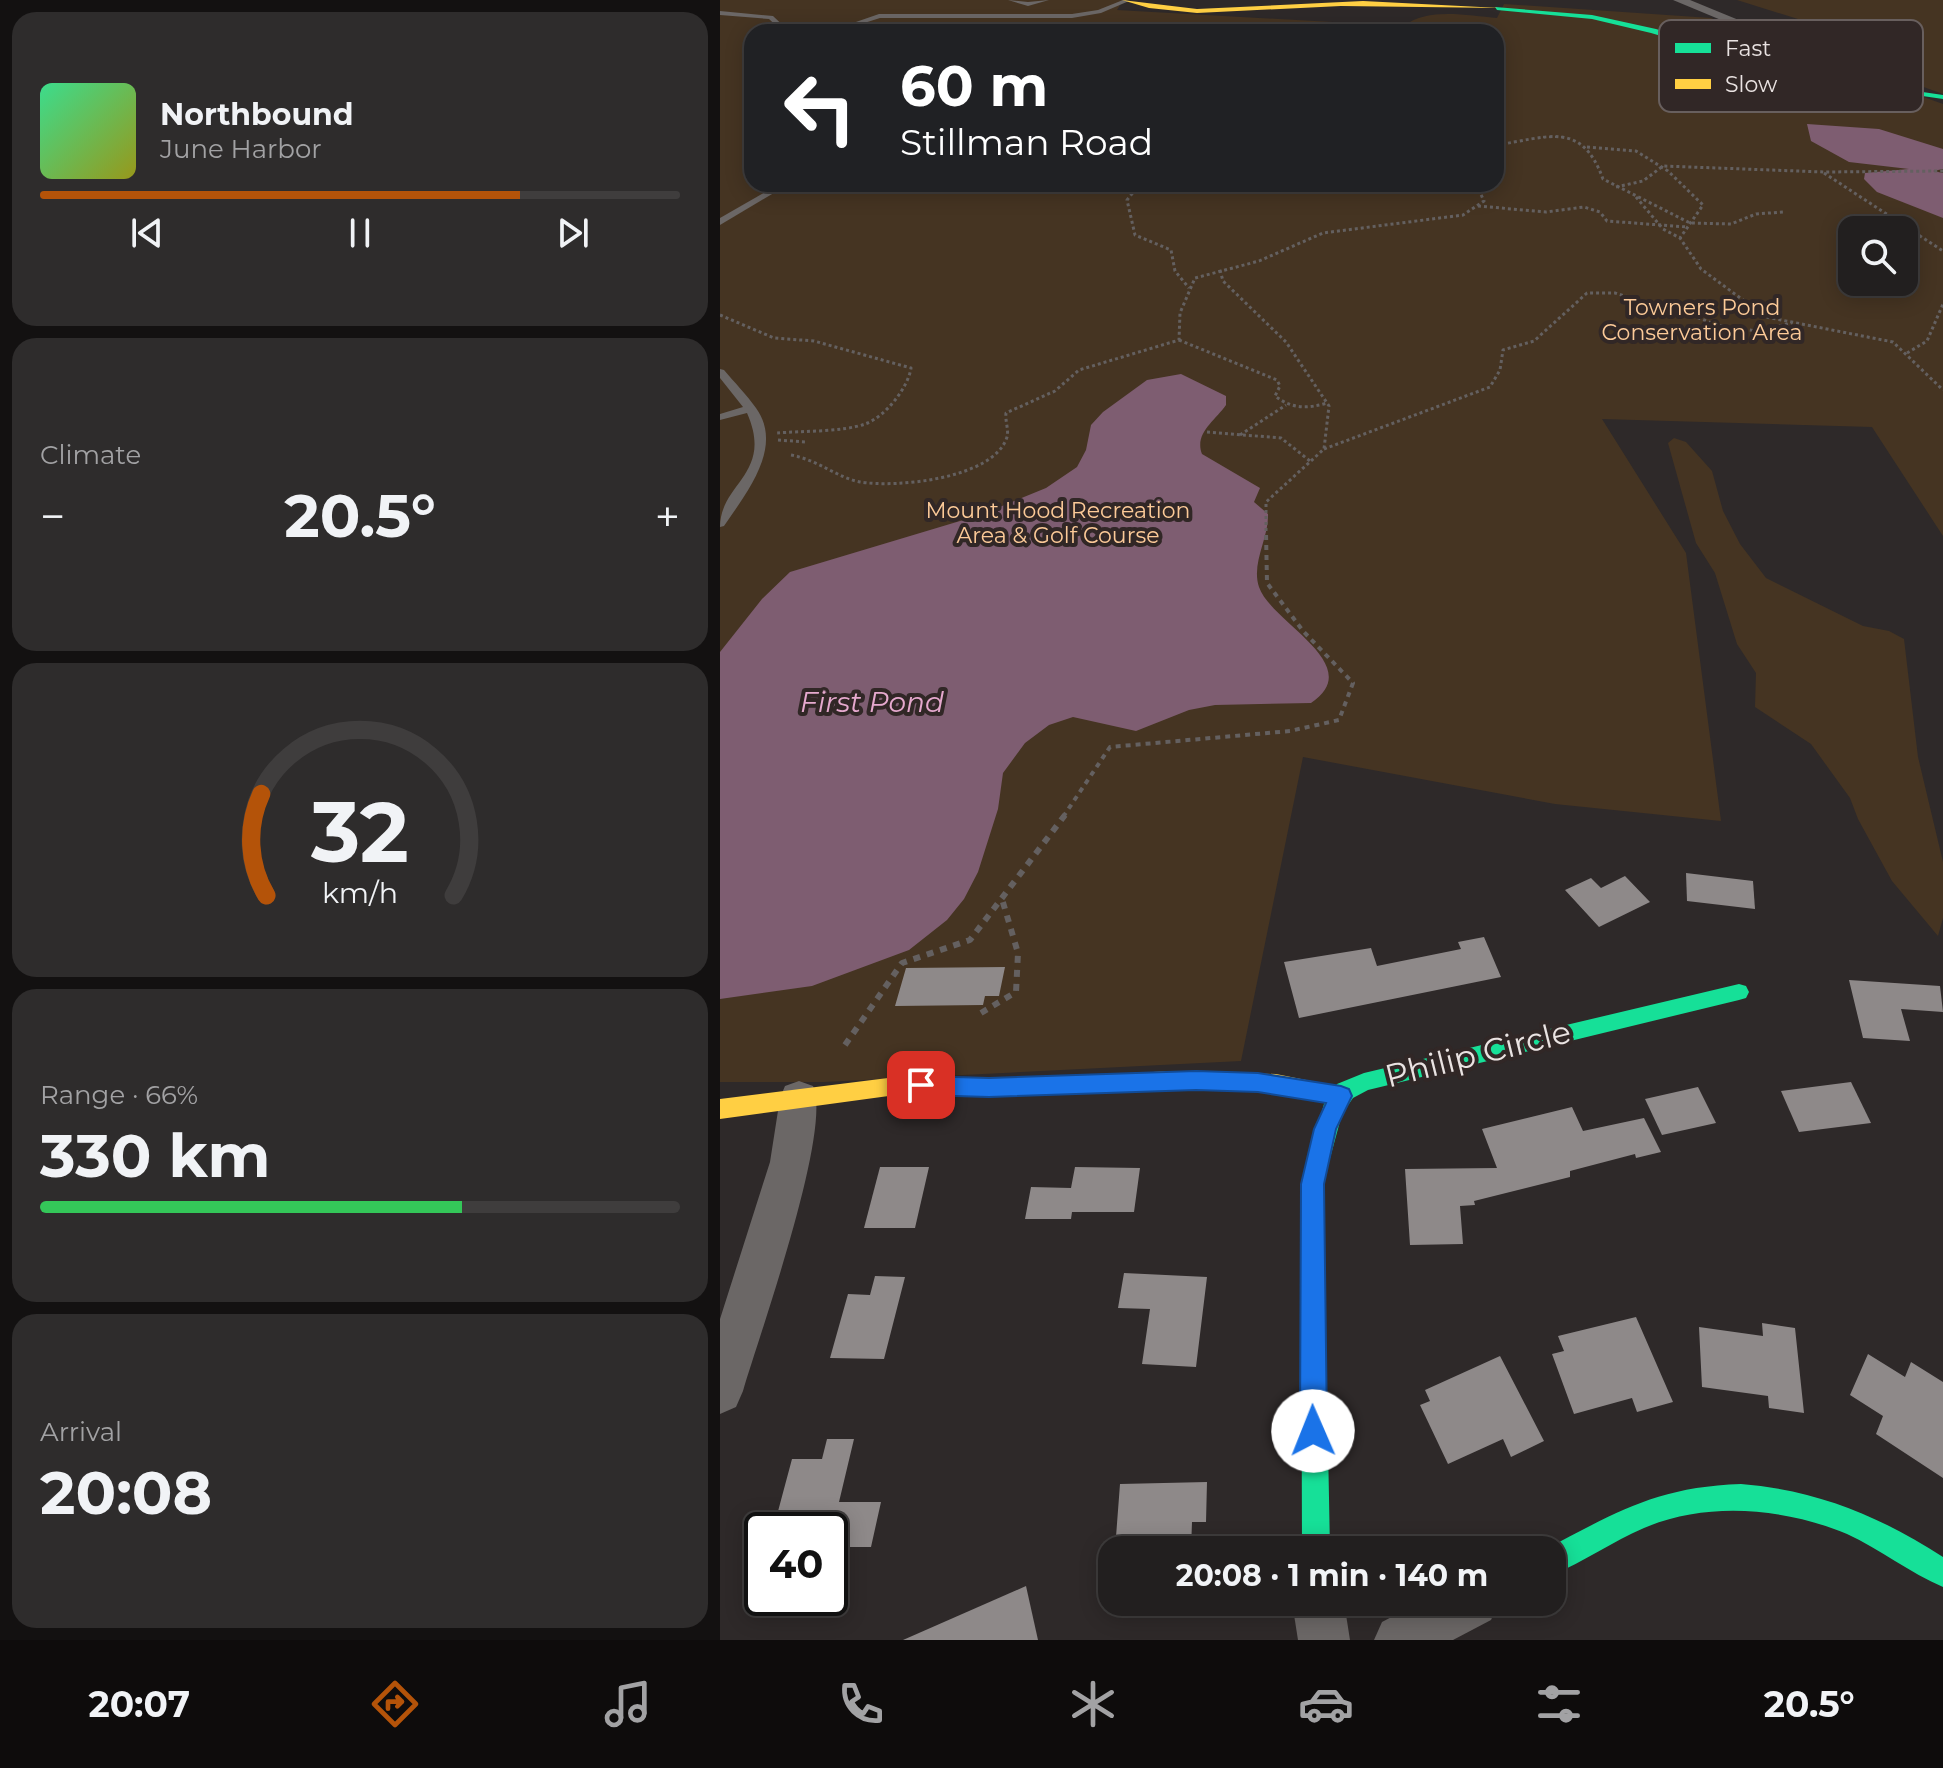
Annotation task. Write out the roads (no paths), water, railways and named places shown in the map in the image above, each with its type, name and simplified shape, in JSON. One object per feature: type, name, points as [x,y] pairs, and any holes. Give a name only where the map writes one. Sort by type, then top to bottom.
[{"type":"street","points":[[1125,0],[1186,10],[1286,2],[1446,3],[1604,19],[1659,35]]},
{"type":"street","points":[[1679,0],[1729,20]]},
{"type":"street","points":[[1923,93],[1943,97]]},
{"type":"street","name":"Philip Circle","points":[[1341,1096],[1364,1082],[1739,992]]},
{"type":"street","points":[[720,1109],[921,1085],[989,1088],[1196,1081],[1258,1083],[1341,1096],[1325,1129],[1312,1184],[1316,1536]]},
{"type":"street","points":[[720,1391],[790,1162],[799,1098]]},
{"type":"street","points":[[1566,1554],[1644,1514],[1671,1504],[1731,1497],[1765,1498],[1827,1511],[1874,1530],[1943,1573]]},
{"type":"street","points":[[1320,1616],[1324,1640]]},
{"type":"street","points":[[1400,1640],[1446,1616]]},
{"type":"lane","points":[[1011,0],[1028,4],[1046,0]]},
{"type":"lane","points":[[854,24],[879,16],[1072,16],[1099,12],[1125,0]]},
{"type":"lane","points":[[720,13],[771,17],[778,24]]},
{"type":"lane","points":[[720,222],[771,192]]},
{"type":"lane","points":[[720,372],[751,408],[768,438],[751,475],[720,523]]},
{"type":"lane","points":[[720,417],[751,408]]},
{"type":"water","points":[[1807,124],[1879,129],[1943,149],[1943,169],[1933,171],[1943,173],[1943,218],[1877,192],[1864,179],[1865,173],[1909,169],[1849,162],[1811,141]]},
{"type":"water","name":"First Pond","points":[[1181,374],[1226,396],[1226,405],[1203,433],[1202,454],[1260,488],[1254,502],[1268,514],[1268,523],[1257,569],[1259,587],[1267,601],[1323,659],[1329,674],[1326,689],[1311,703],[1215,705],[1189,710],[1136,731],[1073,717],[1049,725],[1025,743],[1003,773],[998,809],[978,872],[964,899],[947,920],[909,950],[812,986],[720,999],[720,652],[762,599],[790,572],[980,515],[1046,488],[1077,467],[1086,450],[1091,425],[1103,412],[1147,380]]},
{"type":"park label","name":"Towners Pond Conservation Area","points":[[1702,320]]},
{"type":"park label","name":"Mount Hood Recreation Area & Golf Course","points":[[1058,522]]}]
